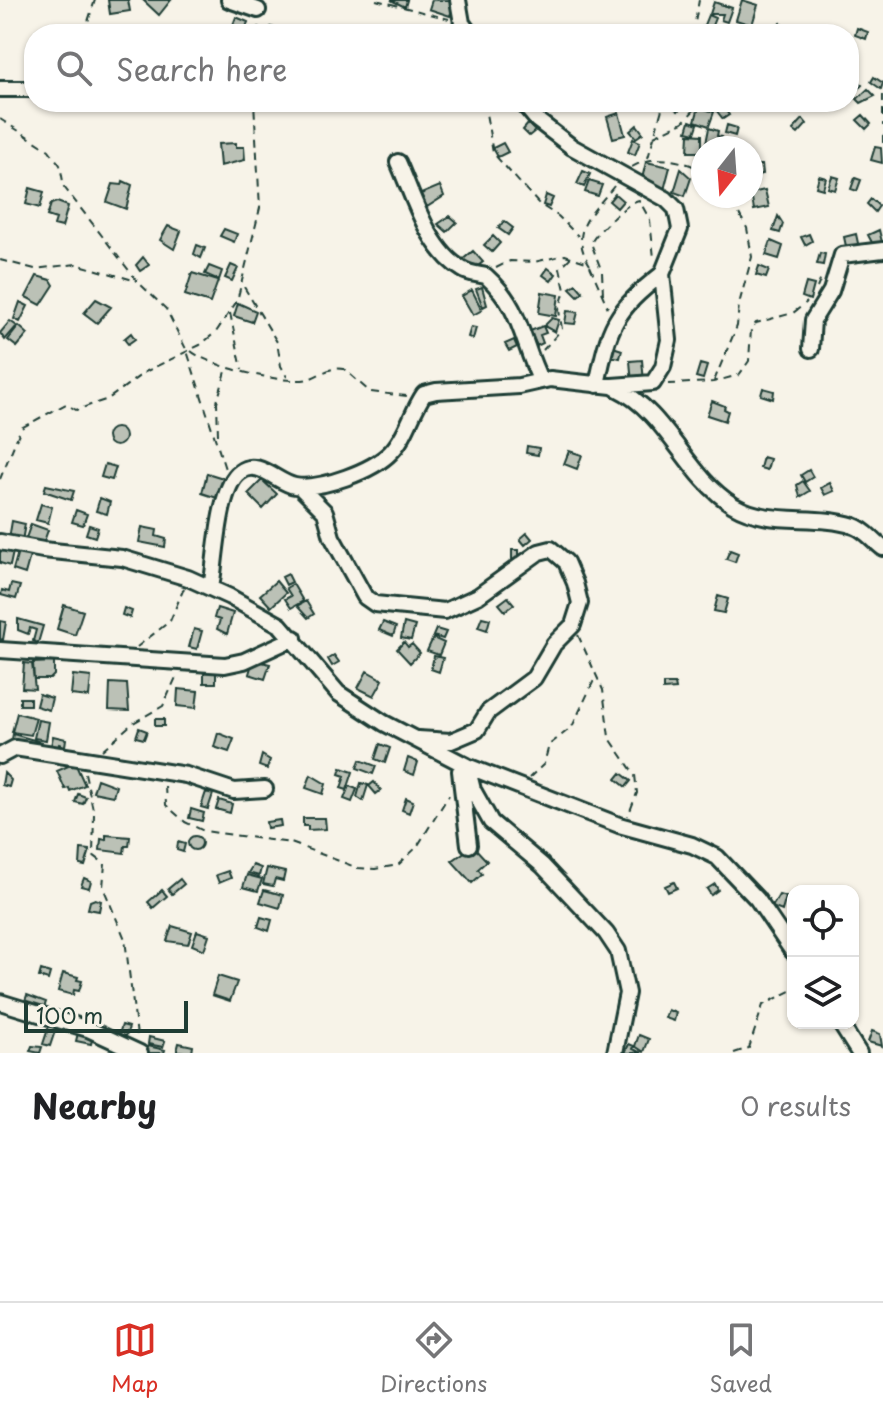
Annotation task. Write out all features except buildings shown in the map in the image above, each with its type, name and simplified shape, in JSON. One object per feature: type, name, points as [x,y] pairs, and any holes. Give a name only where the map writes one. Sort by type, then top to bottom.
[{"type":"street","points":[[229,0],[258,10]]},
{"type":"street","points":[[458,0],[465,24]]},
{"type":"street","points":[[0,89],[24,89]]},
{"type":"street","points":[[532,112],[554,135],[666,199],[676,209],[680,229],[658,277],[629,300],[612,325],[604,386]]},
{"type":"street","points":[[398,162],[423,218],[447,256],[466,272],[486,276],[522,323],[532,363],[541,381]]},
{"type":"street","points":[[811,349],[813,320],[831,291],[842,255],[883,250]]},
{"type":"street","points":[[211,588],[228,486],[241,471],[251,467],[283,483],[300,487],[328,484],[390,453],[424,394],[449,388],[519,386],[564,379],[604,386],[653,383],[663,367],[669,340],[658,277]]},
{"type":"street","points":[[604,386],[642,406],[703,480],[733,505],[756,515],[853,526],[883,548]]},
{"type":"street","points":[[300,487],[325,512],[332,537],[370,602],[445,611],[478,596],[517,571],[534,555],[551,549],[563,557],[575,583],[580,603],[573,625],[554,644],[534,678],[488,712],[477,730],[451,741],[416,739]]},
{"type":"street","points":[[0,542],[122,558],[188,578],[268,617],[294,638],[301,653],[338,693],[416,739],[463,764],[517,786],[619,825],[692,845],[717,857],[757,899],[787,943]]},
{"type":"street","points":[[0,650],[225,665],[244,661],[294,638]]},
{"type":"street","points":[[4,747],[167,772],[234,791],[265,789]]},
{"type":"street","points":[[463,764],[461,782],[469,845]]},
{"type":"street","points":[[463,764],[491,822],[542,865],[606,933],[618,951],[627,993],[615,1053]]},
{"type":"street","points":[[0,1002],[88,1029],[140,1053]]},
{"type":"street","points":[[844,1029],[859,1053]]},
{"type":"path","points":[[87,24],[95,0]]},
{"type":"path","points":[[376,0],[453,24]]},
{"type":"path","points":[[695,24],[699,0]]},
{"type":"path","points":[[883,95],[883,126]]},
{"type":"path","points":[[0,479],[26,423],[66,404],[76,410],[108,399],[145,372],[209,339],[230,313],[243,287],[260,208],[255,112]]},
{"type":"path","points":[[486,112],[493,153],[539,204],[558,216],[578,237],[581,251],[603,294],[612,325]]},
{"type":"path","points":[[648,160],[661,112]]},
{"type":"path","points":[[654,136],[683,122],[692,112]]},
{"type":"path","points":[[0,119],[36,139],[57,159],[64,187],[138,282],[166,309],[189,350],[217,437],[228,486]]},
{"type":"path","points":[[883,131],[883,143]]},
{"type":"path","points":[[578,237],[621,175],[648,160],[691,166]]},
{"type":"path","points":[[603,294],[602,272],[591,243],[600,230],[635,200],[642,203],[650,220],[658,277]]},
{"type":"path","points":[[713,382],[737,326],[739,304],[752,257],[747,228],[736,208]]},
{"type":"path","points":[[486,276],[510,261],[534,262],[573,255],[590,265]]},
{"type":"path","points":[[532,363],[560,334],[559,310],[565,290],[560,268],[573,255]]},
{"type":"path","points":[[0,260],[35,269],[76,264],[138,282]]},
{"type":"path","points":[[818,293],[824,272]]},
{"type":"path","points":[[243,287],[277,342],[281,366],[288,378]]},
{"type":"path","points":[[653,383],[730,379],[745,367],[751,329],[756,323],[787,315],[812,302]]},
{"type":"path","points":[[230,313],[242,370]]},
{"type":"path","points":[[189,350],[205,360],[288,378],[308,379],[336,367],[344,369],[364,387],[379,395],[424,394]]},
{"type":"path","points":[[217,437],[217,402],[227,366]]},
{"type":"path","points":[[123,656],[170,621],[188,578]]},
{"type":"path","points":[[573,625],[597,675],[605,700],[609,737],[638,783],[632,811],[619,825]]},
{"type":"path","points":[[140,1053],[125,939],[103,887],[106,865],[93,855],[94,814],[86,758],[133,723],[163,706],[182,663]]},
{"type":"path","points":[[517,786],[540,769],[549,745],[572,727],[597,675]]},
{"type":"path","points":[[167,772],[166,805],[192,827],[291,843],[367,869],[388,868],[406,858],[461,782]]},
{"type":"path","points":[[734,1053],[749,1048],[763,1005],[787,993]]}]
